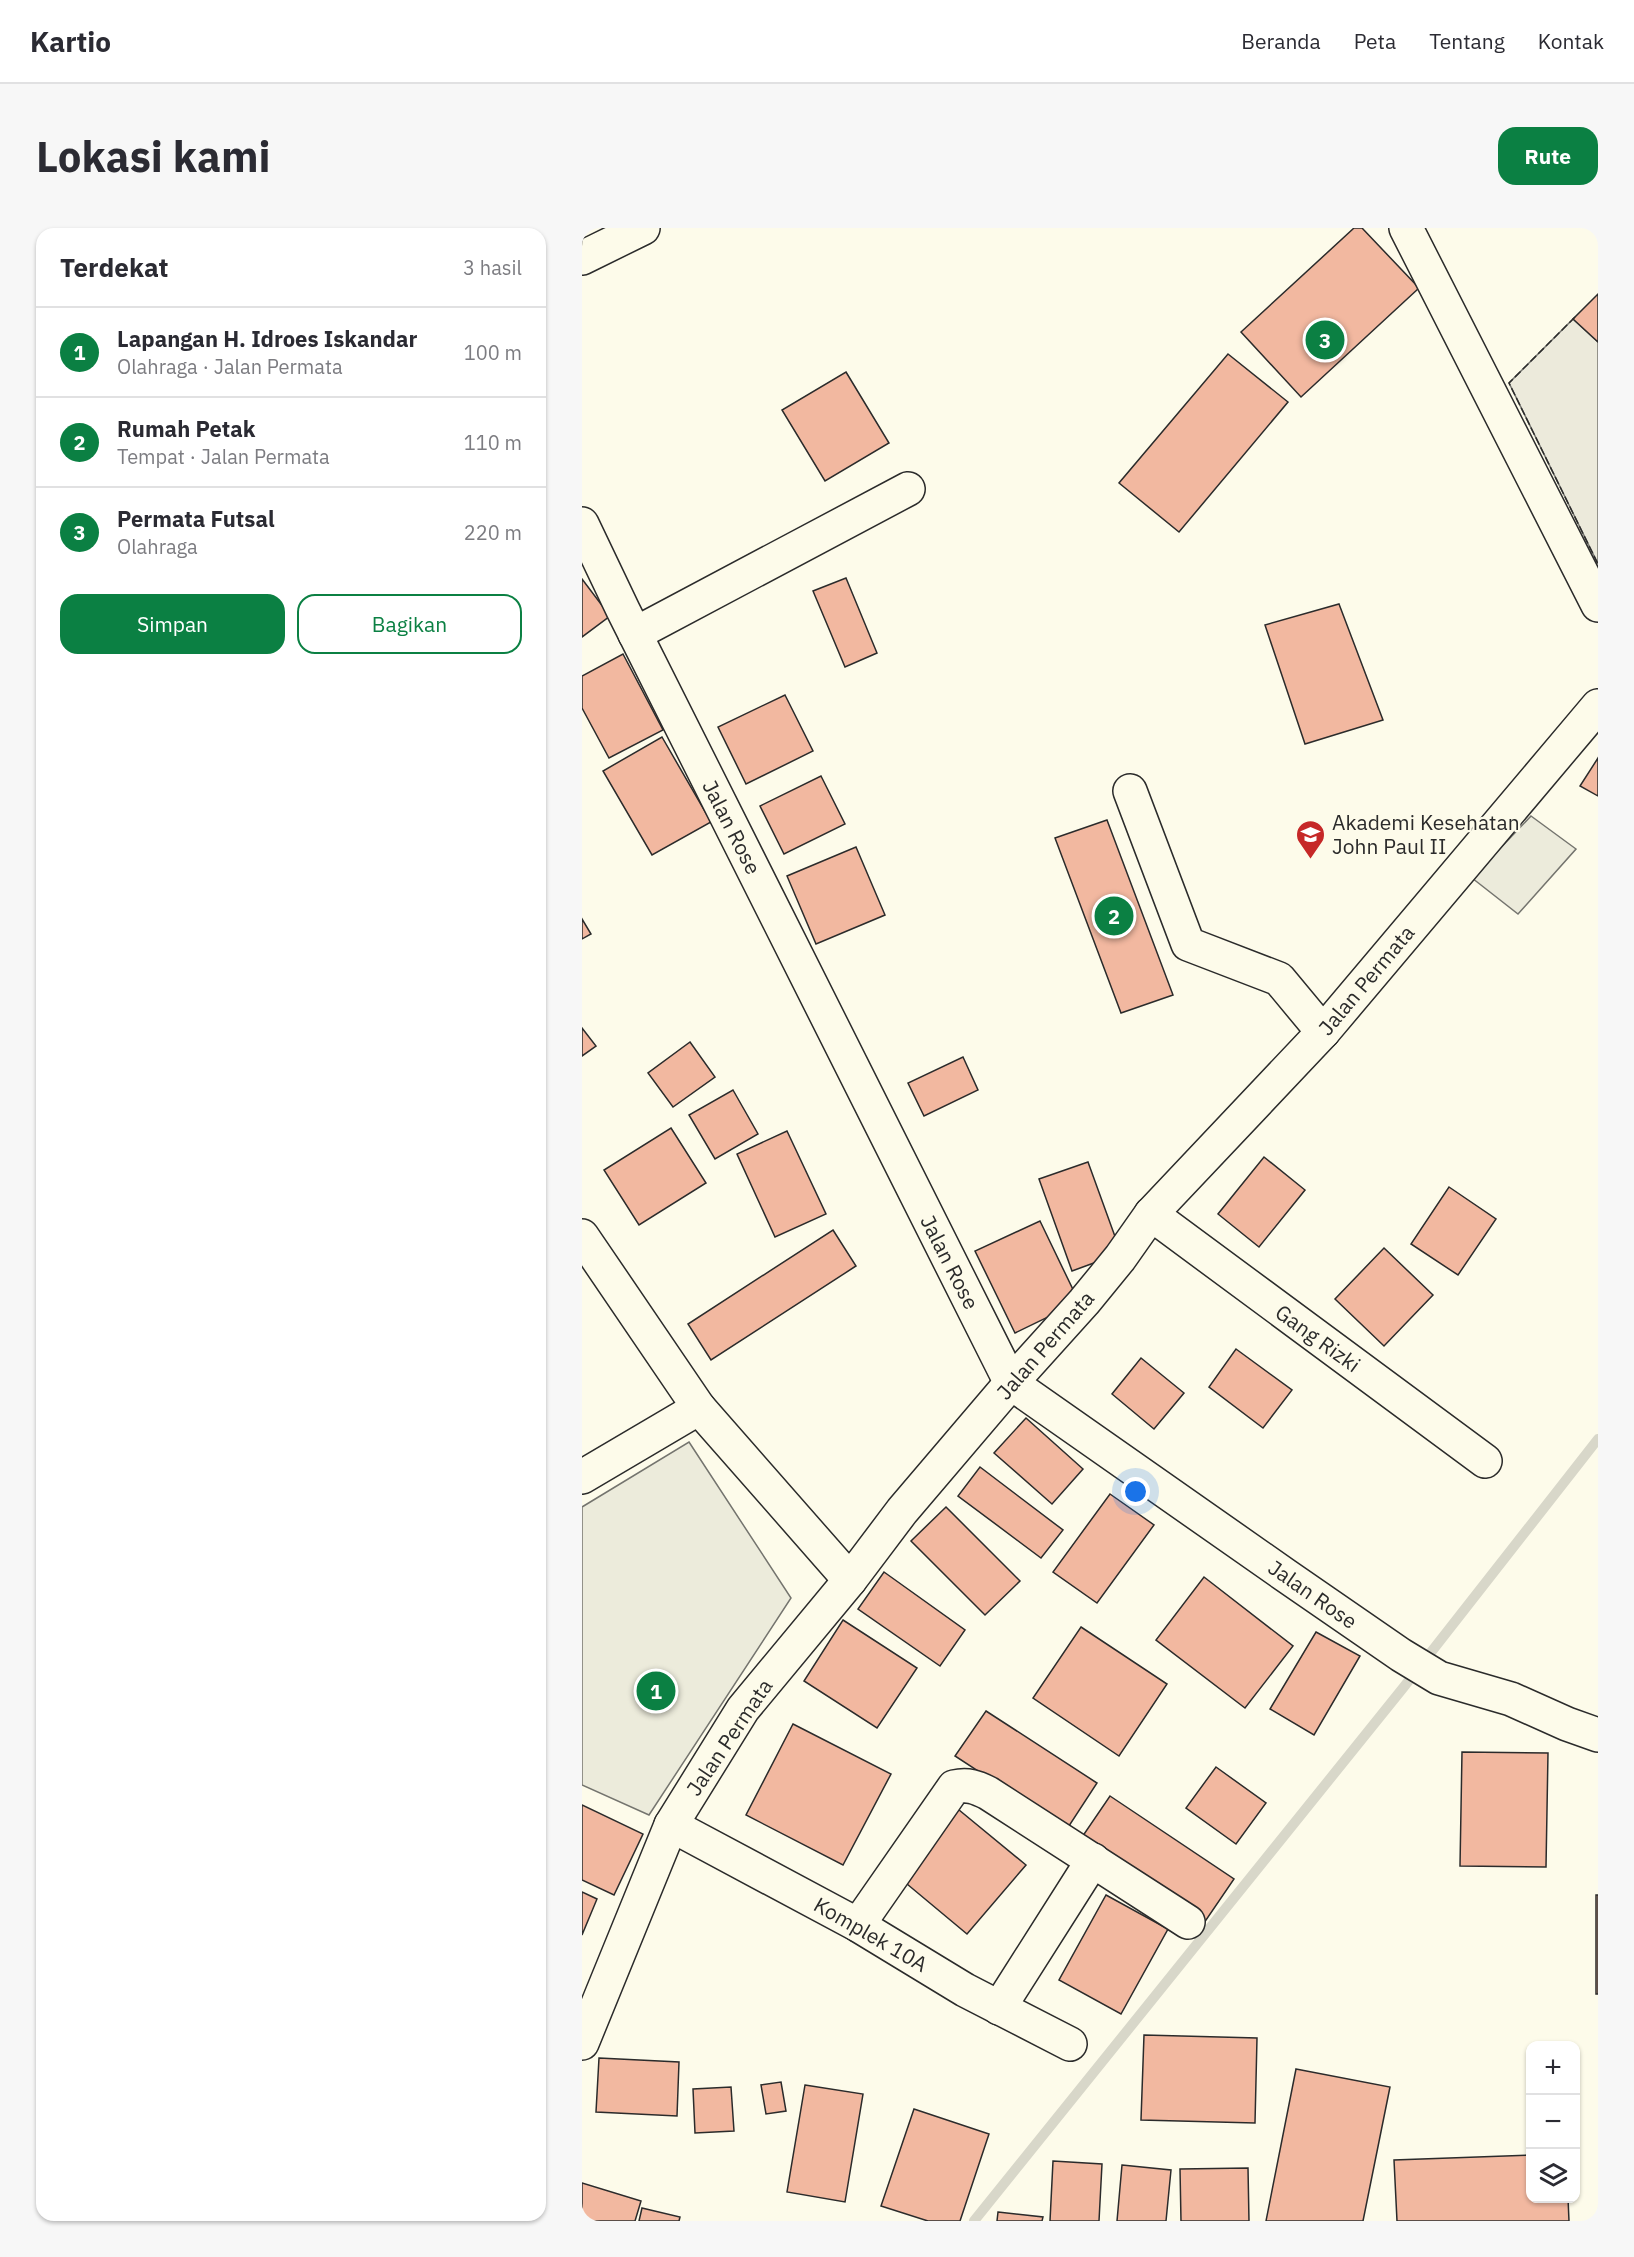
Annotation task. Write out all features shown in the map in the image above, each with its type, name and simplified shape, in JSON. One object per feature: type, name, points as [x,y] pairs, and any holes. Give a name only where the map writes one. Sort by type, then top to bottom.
[{"type":"street","points":[[582,258],[643,228]]},
{"type":"street","points":[[1406,228],[1598,605]]},
{"type":"street","points":[[635,634],[908,489]]},
{"type":"street","name":"Jalan Rose","points":[[582,524],[1011,1383],[1285,1575],[1438,1678],[1511,1699],[1598,1735]]},
{"type":"street","name":"Jalan Permata","points":[[582,2043],[670,1825],[743,1710],[850,1580],[902,1511],[1011,1383],[1084,1302],[1120,1258],[1151,1214],[1323,1032],[1598,706]]},
{"type":"street","points":[[1130,791],[1188,944],[1279,979],[1323,1032]]},
{"type":"street","name":"Gang Rizki","points":[[1151,1214],[1485,1461]]},
{"type":"street","points":[[582,1236],[699,1408],[850,1580]]},
{"type":"street","points":[[582,1477],[699,1408]]},
{"type":"street","points":[[858,1924],[954,1787],[964,1785],[974,1786],[988,1793],[1188,1922]]},
{"type":"street","name":"Komplek 10A","points":[[670,1825],[858,1924],[999,2008],[1070,2043]]},
{"type":"street","points":[[999,2008],[1094,1860]]},
{"type":"shaded area","points":[[1573,319],[1598,342],[1598,564],[1509,383]]},
{"type":"shaded area","points":[[1531,816],[1576,849],[1518,914],[1472,878]]},
{"type":"shaded area","points":[[689,1442],[791,1598],[649,1815],[582,1785],[582,1507]]},
{"type":"building","points":[[1354,228],[1362,228],[1419,288],[1301,397],[1241,332]]},
{"type":"building","points":[[1598,294],[1598,342],[1573,319]]},
{"type":"building","points":[[1228,354],[1288,402],[1179,532],[1119,483]]},
{"type":"building","points":[[846,372],[889,443],[825,481],[782,410]]},
{"type":"building","points":[[846,578],[877,653],[845,667],[813,591]]},
{"type":"building","points":[[582,579],[610,616],[582,637]]},
{"type":"building","points":[[1339,604],[1383,720],[1305,744],[1265,625]]},
{"type":"building","points":[[623,654],[663,730],[609,758],[582,708],[582,676]]},
{"type":"building","points":[[785,695],[813,751],[746,784],[718,727]]},
{"type":"building","points":[[662,737],[711,822],[652,855],[603,771]]},
{"type":"building","points":[[1598,758],[1598,796],[1580,786]]},
{"type":"building","points":[[821,776],[845,824],[784,854],[760,806]]},
{"type":"building","points":[[1107,820],[1173,995],[1121,1013],[1055,838]]},
{"type":"building","points":[[856,847],[885,915],[816,944],[787,876]]},
{"type":"building","points":[[582,919],[591,934],[582,939]]},
{"type":"building","points":[[582,1028],[596,1046],[582,1056]]},
{"type":"building","points":[[690,1042],[715,1077],[673,1107],[648,1073]]},
{"type":"building","points":[[963,1057],[978,1090],[924,1116],[908,1083]]},
{"type":"building","points":[[733,1090],[758,1134],[715,1159],[689,1115]]},
{"type":"building","points":[[671,1128],[706,1183],[639,1225],[604,1170]]},
{"type":"building","points":[[787,1131],[826,1214],[775,1237],[737,1154]]},
{"type":"building","points":[[1264,1157],[1305,1190],[1259,1247],[1218,1214]]},
{"type":"building","points":[[1088,1162],[1121,1253],[1072,1271],[1039,1179]]},
{"type":"building","points":[[1449,1187],[1496,1219],[1458,1275],[1411,1244]]},
{"type":"building","points":[[1040,1221],[1079,1302],[1015,1333],[975,1251]]},
{"type":"building","points":[[833,1230],[856,1266],[711,1360],[688,1324]]},
{"type":"building","points":[[1384,1248],[1433,1295],[1384,1346],[1335,1299]]},
{"type":"building","points":[[1236,1349],[1292,1390],[1263,1428],[1209,1387]]},
{"type":"building","points":[[1141,1358],[1184,1393],[1154,1429],[1112,1394]]},
{"type":"building","points":[[1026,1418],[1083,1469],[1052,1504],[994,1453]]},
{"type":"building","points":[[980,1467],[1063,1530],[1041,1558],[958,1496]]},
{"type":"building","points":[[1110,1494],[1154,1525],[1097,1603],[1053,1572]]},
{"type":"building","points":[[946,1507],[1020,1581],[985,1615],[911,1541]]},
{"type":"building","points":[[884,1572],[965,1630],[940,1666],[858,1609]]},
{"type":"building","points":[[1204,1577],[1293,1646],[1245,1708],[1156,1640]]},
{"type":"building","points":[[843,1620],[917,1668],[877,1728],[804,1681]]},
{"type":"building","points":[[1081,1627],[1167,1684],[1119,1756],[1033,1698]]},
{"type":"building","points":[[1316,1632],[1360,1656],[1314,1735],[1270,1709]]},
{"type":"building","points":[[986,1711],[1097,1783],[1067,1829],[955,1756]]},
{"type":"building","points":[[793,1724],[891,1774],[843,1865],[746,1815]]},
{"type":"building","points":[[1462,1752],[1548,1753],[1546,1867],[1460,1866]]},
{"type":"building","points":[[1216,1767],[1266,1803],[1236,1844],[1186,1808]]},
{"type":"building","points":[[1110,1796],[1234,1879],[1204,1923],[1080,1840]]},
{"type":"building","points":[[582,1805],[643,1834],[614,1895],[582,1880]]},
{"type":"building","points":[[953,1805],[1026,1865],[967,1934],[895,1874]]},
{"type":"building","points":[[582,1892],[597,1899],[582,1935]]},
{"type":"building","points":[[1106,1895],[1168,1929],[1121,2014],[1059,1980]]},
{"type":"building","points":[[1596,1895],[1598,1895],[1598,1994],[1596,1994]]},
{"type":"building","points":[[1144,2035],[1257,2038],[1255,2123],[1141,2120]]},
{"type":"building","points":[[599,2058],[679,2062],[677,2116],[596,2112]]},
{"type":"building","points":[[1296,2069],[1390,2087],[1363,2221],[1266,2221]]},
{"type":"building","points":[[781,2082],[786,2111],[766,2114],[761,2085]]},
{"type":"building","points":[[805,2085],[863,2094],[845,2202],[787,2192]]},
{"type":"building","points":[[731,2087],[734,2131],[695,2133],[693,2089]]},
{"type":"building","points":[[914,2109],[989,2134],[960,2221],[928,2221],[881,2206]]},
{"type":"building","points":[[1526,2155],[1526,2203],[1568,2203],[1569,2221],[1397,2221],[1394,2160]]},
{"type":"building","points":[[1053,2161],[1102,2164],[1099,2221],[1050,2221]]},
{"type":"building","points":[[1122,2165],[1171,2170],[1166,2221],[1117,2221]]},
{"type":"building","points":[[1248,2168],[1249,2221],[1181,2221],[1180,2169]]},
{"type":"building","points":[[582,2183],[641,2201],[635,2221],[582,2221]]},
{"type":"building","points":[[642,2208],[680,2217],[679,2221],[639,2221]]},
{"type":"building","points":[[998,2212],[1043,2217],[1042,2221],[997,2221]]},
{"type":"waterway","points":[[974,2221],[1403,1688],[1598,1439]]},
{"type":"fence","points":[[1575,317],[1509,383],[1598,564]]},
{"type":"place","name":"Permata Futsal","points":[[1325,340]]},
{"type":"place","name":"Akademi Kesehatan John Paul II","points":[[1311,860]]},
{"type":"place","name":"Rumah Petak","points":[[1114,916]]},
{"type":"place","name":"Lapangan H. Idroes Iskandar","points":[[656,1691]]}]
